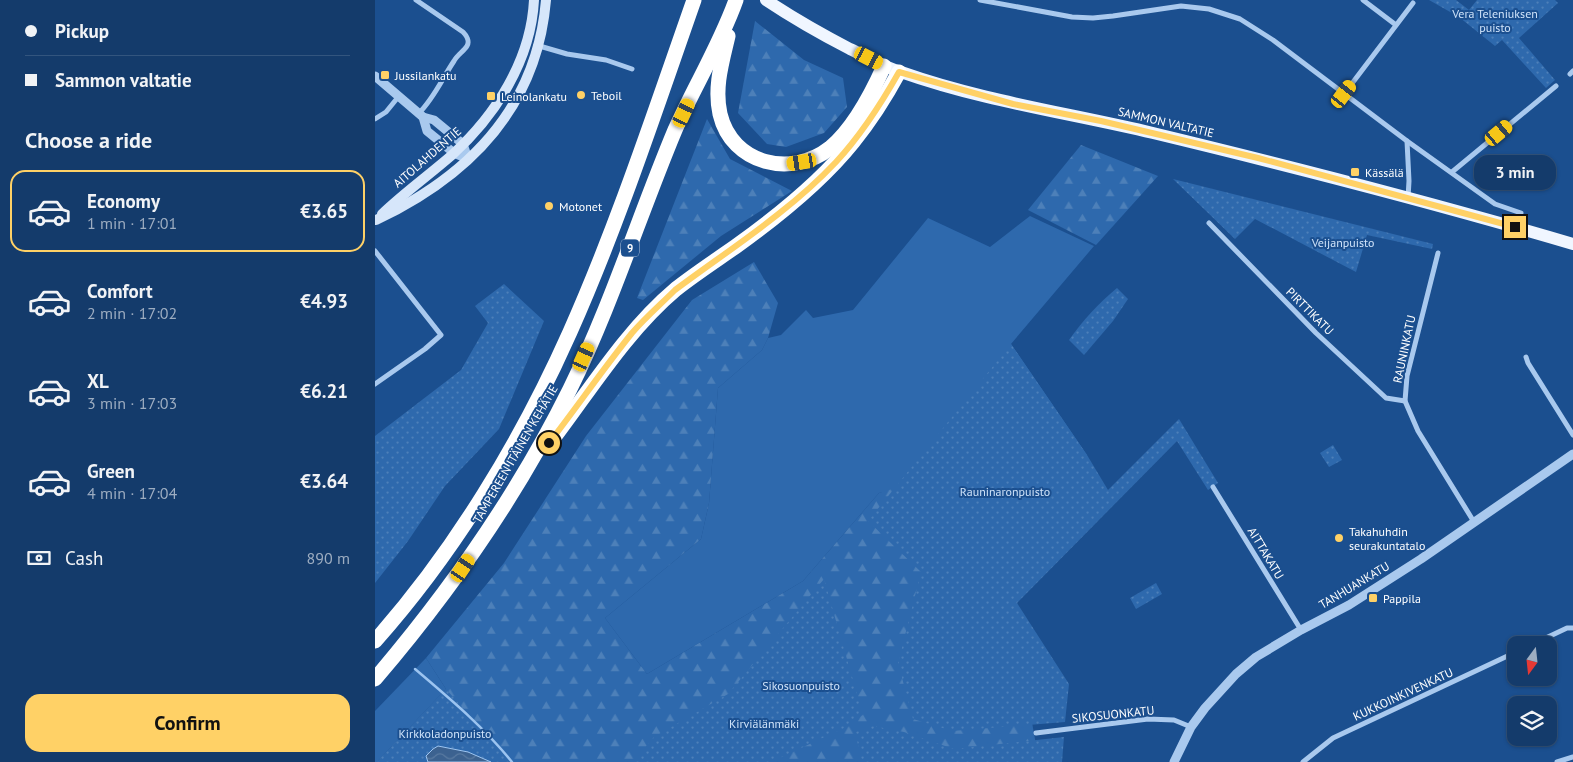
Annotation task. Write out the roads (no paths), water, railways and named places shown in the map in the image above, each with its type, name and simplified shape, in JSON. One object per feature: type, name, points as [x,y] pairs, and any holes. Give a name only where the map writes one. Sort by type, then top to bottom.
[{"type":"highway","name":"TAMPEREEN ITÄINEN KEHÄTIE","points":[[375,641],[415,592],[474,509],[525,425],[595,274],[627,192],[694,0]]},
{"type":"highway","name":"TAMPEREEN ITÄINEN KEHÄTIE","points":[[375,679],[435,606],[486,533],[545,436],[581,365],[616,285],[675,131],[735,3]]},
{"type":"highway","points":[[735,3],[720,65],[718,90],[720,115],[725,127],[737,144],[751,156],[775,164],[802,162],[815,158],[844,133],[857,115],[884,66]]},
{"type":"highway","points":[[517,484],[634,332],[675,290],[758,230],[835,163],[874,114],[899,72]]},
{"type":"main road","name":"AITOLAHDENTIE","points":[[376,220],[393,203],[454,154],[489,114],[510,82],[521,58],[533,13],[534,0]]},
{"type":"main road","name":"AITOLAHDENTIE","points":[[376,220],[397,210],[452,173],[487,142],[515,102],[529,72],[538,45],[546,0]]},
{"type":"main road","name":"SAMMON VALTATIE","points":[[768,2],[819,32],[899,72],[1013,104],[1139,130],[1408,198],[1573,244]]},
{"type":"street","points":[[416,0],[463,32],[467,36],[468,42],[467,46],[455,58],[421,115]]},
{"type":"street","points":[[980,0],[1005,2],[1072,17],[1093,18],[1180,3],[1209,8],[1248,23],[1495,204],[1521,213]]},
{"type":"street","points":[[1363,0],[1395,25]]},
{"type":"street","points":[[1344,94],[1413,3]]},
{"type":"street","points":[[526,42],[567,54],[606,60],[633,69]]},
{"type":"street","points":[[375,76],[421,115],[434,120],[463,144],[469,159]]},
{"type":"street","points":[[1452,172],[1556,86]]},
{"type":"street","points":[[375,119],[386,112],[399,96]]},
{"type":"street","points":[[421,115],[427,131],[454,154],[469,159]]},
{"type":"street","points":[[1407,141],[1408,198]]},
{"type":"street","name":"PIRTTIKATU","points":[[1209,222],[1316,333],[1386,398],[1405,401]]},
{"type":"street","points":[[375,251],[441,335],[425,349],[375,384]]},
{"type":"street","name":"RAUNINKATU","points":[[1438,253],[1407,376],[1405,401],[1418,431],[1474,522]]},
{"type":"street","points":[[1526,357],[1528,364],[1573,435]]},
{"type":"street","name":"TANHUANKATU","points":[[1174,762],[1191,727],[1219,691],[1256,657],[1301,630],[1349,605],[1573,454]]},
{"type":"street","name":"AITTAKATU","points":[[1213,487],[1301,630]]},
{"type":"street","points":[[1550,636],[1567,628],[1573,628]]},
{"type":"street","name":"KUKKOINKIVENKATU","points":[[1303,762],[1333,738],[1507,656]]},
{"type":"street","name":"SIKOSUONKATU","points":[[1035,733],[1155,719],[1174,720],[1191,727]]},
{"type":"street","points":[[1557,762],[1573,757]]},
{"type":"water","points":[[438,746],[468,752],[491,762],[428,762],[426,756]]},
{"type":"waterway","points":[[415,669],[478,725],[512,762]]},
{"type":"place","name":"Jussilankatu","points":[[385,75]]},
{"type":"place","name":"Teboil","points":[[581,95]]},
{"type":"place","name":"Leinolankatu","points":[[491,96]]},
{"type":"place","name":"Kässälä","points":[[1355,172]]},
{"type":"place","name":"Motonet","points":[[549,206]]},
{"type":"place","name":"Takahuhdin seurakuntatalo","points":[[1339,538]]},
{"type":"place","name":"Pappila","points":[[1373,598]]},
{"type":"park label","name":"Vera Teleniuksen puisto","points":[[1495,20]]},
{"type":"park label","name":"Veijanpuisto","points":[[1343,242]]},
{"type":"park label","name":"Rauninaronpuisto","points":[[1005,491]]},
{"type":"park label","name":"Sikosuonpuisto","points":[[801,685]]},
{"type":"park label","name":"Kirviälänmäki","points":[[764,723]]},
{"type":"park label","name":"Kirkkoladonpuisto","points":[[445,733]]}]
